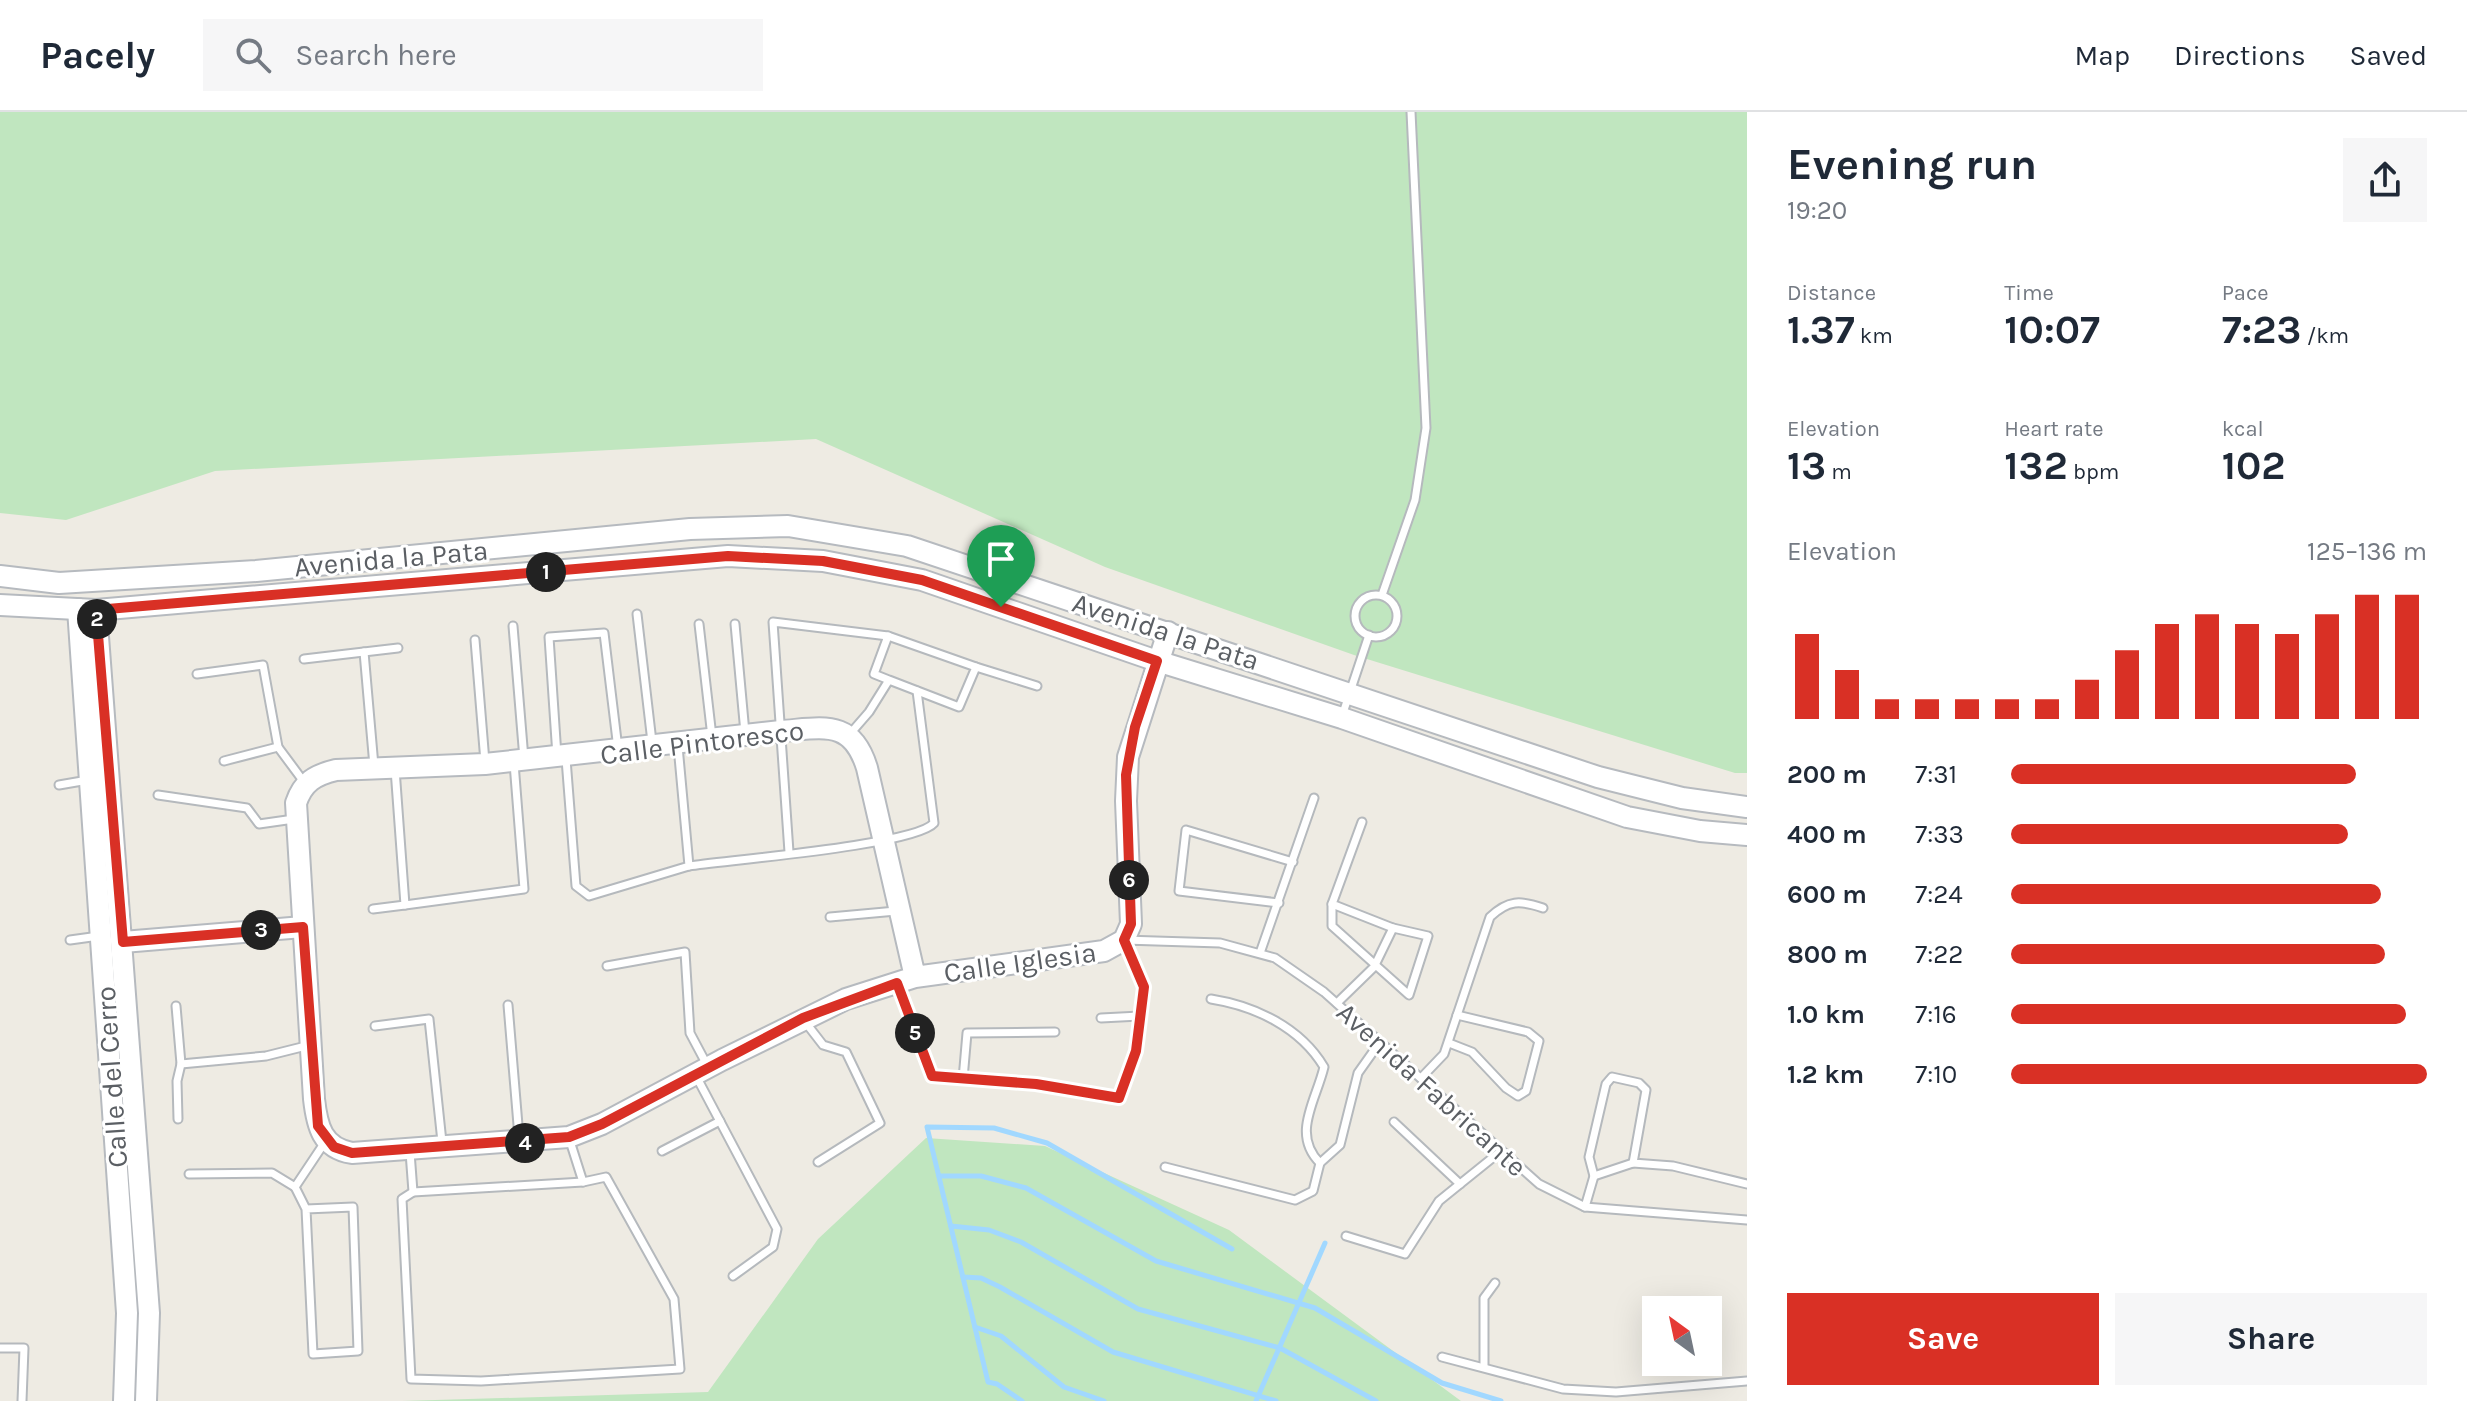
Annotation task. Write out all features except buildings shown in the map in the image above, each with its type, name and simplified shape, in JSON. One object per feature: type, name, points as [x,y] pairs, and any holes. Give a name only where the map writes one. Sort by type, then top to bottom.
[{"type":"main road","name":"Avenida la Pata","points":[[0,576],[59,583],[256,571],[690,529],[788,526],[907,546],[1598,777],[1682,798],[1747,807]]},
{"type":"main road","name":"Avenida la Pata","points":[[0,605],[87,610],[728,556],[823,561],[922,580],[1157,661],[1342,718],[1627,817],[1700,831],[1747,835]]},
{"type":"main road","points":[[59,583],[87,610]]},
{"type":"main road","name":"Calle del Cerro","points":[[87,610],[90,780],[127,1313],[124,1401]]},
{"type":"main road","name":"Calle del Cerro","points":[[87,610],[123,942],[149,1313],[146,1401]]},
{"type":"main road","name":"Calle Iglesia","points":[[326,1141],[352,1153],[569,1137],[602,1124],[803,1018],[906,980],[1104,951],[1124,940],[1131,924],[1126,775],[1135,727],[1168,632]]},
{"type":"main road","name":"Calle Pintoresco","points":[[305,784],[320,774],[618,752],[781,731],[825,728],[849,735]]},
{"type":"main road","points":[[849,735],[863,756],[898,910],[906,980]]},
{"type":"main road","points":[[305,784],[296,803],[303,927],[316,1115],[326,1141]]},
{"type":"main road","points":[[123,942],[303,927]]},
{"type":"lane","points":[[1382,595],[1415,500],[1426,428],[1411,112]]},
{"type":"lane","points":[[1382,595],[1396,610],[1395,624],[1385,635],[1369,635],[1357,624],[1356,611],[1363,599],[1382,595]]},
{"type":"lane","points":[[637,614],[653,748]]},
{"type":"lane","points":[[789,852],[773,622],[888,636],[1037,686]]},
{"type":"lane","points":[[699,624],[712,740]]},
{"type":"lane","points":[[735,624],[746,735]]},
{"type":"lane","points":[[373,909],[524,889],[513,626]]},
{"type":"lane","points":[[618,752],[604,633],[549,637],[576,886],[589,896],[689,866],[882,842],[921,833],[934,823],[917,691]]},
{"type":"lane","points":[[1342,718],[1369,635]]},
{"type":"lane","points":[[888,636],[874,674],[959,707],[976,667]]},
{"type":"lane","points":[[475,640],[485,764]]},
{"type":"lane","points":[[304,659],[398,648]]},
{"type":"lane","points":[[364,652],[405,905]]},
{"type":"lane","points":[[197,674],[263,665],[278,747],[305,784]]},
{"type":"lane","points":[[849,735],[889,680]]},
{"type":"lane","points":[[678,745],[689,866]]},
{"type":"lane","points":[[224,761],[278,747]]},
{"type":"lane","points":[[59,785],[90,780]]},
{"type":"lane","points":[[158,795],[247,808],[259,824],[297,819]]},
{"type":"lane","points":[[1260,953],[1314,798]]},
{"type":"lane","points":[[1332,904],[1393,928],[1428,936],[1409,995],[1374,967],[1332,926],[1332,904],[1362,822]]},
{"type":"lane","points":[[1279,903],[1179,891],[1186,830],[1293,862]]},
{"type":"lane","points":[[1421,1078],[1444,1054],[1449,1043],[1490,917],[1503,905],[1522,900],[1543,908]]},
{"type":"lane","points":[[830,917],[898,910]]},
{"type":"lane","points":[[1337,1003],[1374,967],[1393,928]]},
{"type":"lane","points":[[70,940],[101,936]]},
{"type":"lane","points":[[906,980],[932,1076],[1036,1084],[1119,1098],[1136,1051],[1144,987],[1124,940]]},
{"type":"lane","name":"Avenida Fabricante","points":[[1124,940],[1220,943],[1275,958],[1337,1003],[1539,1184],[1585,1207],[1747,1220]]},
{"type":"lane","points":[[607,966],[685,952],[690,1033],[702,1070],[720,1121],[777,1229],[773,1247],[733,1276]]},
{"type":"lane","points":[[1211,999],[1261,1010],[1315,1052],[1324,1067],[1304,1138],[1309,1152],[1320,1163]]},
{"type":"lane","points":[[508,1005],[519,1143]]},
{"type":"lane","points":[[176,1006],[181,1064],[177,1081],[178,1119]]},
{"type":"lane","points":[[1449,1043],[1472,1052],[1518,1096],[1526,1091],[1539,1041],[1528,1032],[1457,1015]]},
{"type":"lane","points":[[1101,1018],[1140,1016]]},
{"type":"lane","points":[[803,1018],[823,1045],[846,1052],[880,1123],[818,1162]]},
{"type":"lane","points":[[375,1026],[429,1019],[443,1148]]},
{"type":"lane","points":[[963,1079],[967,1033],[1055,1032]]},
{"type":"lane","points":[[1165,1167],[1295,1200],[1313,1191],[1320,1163],[1340,1145],[1358,1073],[1380,1042]]},
{"type":"lane","points":[[181,1064],[266,1056],[312,1045]]},
{"type":"lane","points":[[1585,1207],[1594,1176],[1589,1157],[1606,1084],[1612,1077],[1639,1083],[1646,1090],[1633,1163]]},
{"type":"lane","points":[[662,1151],[720,1121]]},
{"type":"lane","points":[[1394,1122],[1460,1184]]},
{"type":"lane","points":[[569,1137],[583,1182]]},
{"type":"lane","points":[[295,1187],[326,1141]]},
{"type":"lane","points":[[410,1150],[413,1192]]},
{"type":"lane","points":[[1346,1236],[1405,1254],[1439,1201],[1501,1151]]},
{"type":"lane","points":[[1594,1176],[1633,1163],[1673,1166],[1747,1184]]},
{"type":"lane","points":[[189,1174],[272,1173],[295,1187],[306,1209],[313,1354],[358,1351],[353,1207],[306,1209]]},
{"type":"lane","points":[[606,1177],[674,1299],[680,1369],[481,1381],[411,1379],[402,1199],[413,1192],[583,1182],[606,1177]]},
{"type":"lane","points":[[1484,1367],[1484,1298],[1495,1283]]},
{"type":"lane","points":[[0,1348],[24,1348],[22,1401]]},
{"type":"lane","points":[[1442,1357],[1563,1389],[1616,1392],[1747,1381]]},
{"type":"green space","points":[[0,112],[1747,112],[1747,773],[1735,773],[1354,655],[1105,567],[816,439],[215,471],[66,520],[0,513]]},
{"type":"green space","points":[[926,1138],[1045,1146],[1229,1230],[1461,1401],[402,1401],[708,1392],[818,1239]]},
{"type":"waterway","points":[[1022,1401],[997,1384],[988,1382],[927,1127],[994,1128],[1047,1143],[1232,1249]]},
{"type":"waterway","points":[[939,1176],[981,1176],[1026,1188],[1156,1261],[1315,1308],[1442,1383],[1501,1401]]},
{"type":"waterway","points":[[951,1226],[989,1230],[1021,1242],[1138,1309],[1280,1348],[1376,1401]]},
{"type":"waterway","points":[[1256,1401],[1325,1243]]},
{"type":"waterway","points":[[963,1277],[981,1278],[1000,1287],[1113,1352],[1276,1401]]},
{"type":"waterway","points":[[975,1327],[1001,1336],[1064,1387],[1104,1401]]},
{"type":"route","points":[[728,556],[823,561],[922,580],[1001,607],[1157,661],[1135,727],[1126,775],[1131,924],[1124,940],[1133,968],[1144,987],[1136,1051],[1119,1098],[1036,1084],[932,1076],[897,983],[846,999],[803,1018],[602,1124],[569,1137],[555,1141],[345,1152],[326,1141],[318,1126],[303,927],[123,942],[96,610],[277,597],[728,556]]}]
